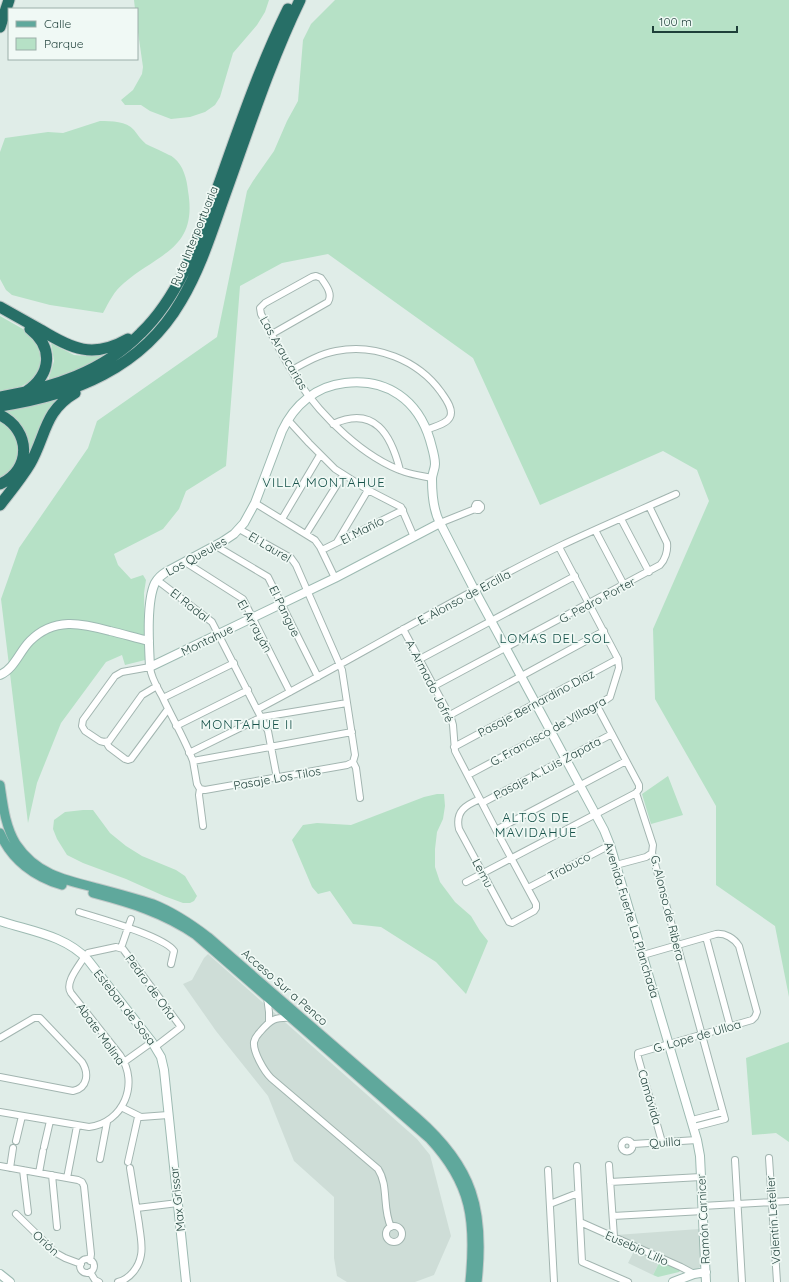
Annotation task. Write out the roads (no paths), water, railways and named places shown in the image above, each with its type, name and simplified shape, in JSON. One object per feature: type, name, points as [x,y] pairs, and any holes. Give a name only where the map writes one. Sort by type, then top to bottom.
[{"type":"highway","points":[[0,26],[9,0]]},
{"type":"highway","name":"Ruta Interportuaria","points":[[0,397],[26,392],[68,380],[100,365],[131,342],[152,321],[174,290],[190,258],[257,79],[292,0]]},
{"type":"highway","name":"Ruta Interportuaria","points":[[0,406],[56,395],[94,380],[120,365],[149,342],[171,316],[187,291],[202,257],[274,62],[300,0]]},
{"type":"highway","points":[[0,307],[59,341],[73,347],[86,350],[98,350],[117,345],[136,334],[152,321]]},
{"type":"highway","points":[[0,312],[24,325],[33,332],[40,339],[46,351],[47,361],[44,373],[35,385],[26,392]]},
{"type":"highway","points":[[0,505],[30,465],[40,444],[48,420],[56,408],[68,397],[94,380]]},
{"type":"highway","points":[[0,415],[10,421],[16,429],[22,439],[24,450],[19,469],[13,476],[0,484]]},
{"type":"main road","name":"Acceso Sur a Penco","points":[[0,785],[9,830],[20,849],[34,864],[62,879],[141,900],[169,911],[184,920],[212,940],[442,1141],[454,1156],[462,1170],[475,1204],[480,1246],[477,1282]]},
{"type":"main road","name":"Acceso Sur a Penco","points":[[0,833],[14,857],[37,875],[61,885],[145,908],[169,919],[196,935],[422,1131],[450,1164],[462,1186],[468,1203],[473,1246],[470,1282]]},
{"type":"street","name":"Las Araucarias","points":[[272,334],[327,303],[330,299],[330,292],[321,278],[314,276],[265,303],[260,308],[261,314],[272,334],[292,370],[309,396],[333,424],[368,452],[400,470],[411,474],[432,478]]},
{"type":"street","points":[[292,370],[320,356],[336,351],[351,349],[365,349],[380,352],[400,359],[420,370],[444,397],[450,408],[450,416],[448,420],[426,430]]},
{"type":"street","name":"Los Queules","points":[[149,641],[150,602],[153,588],[157,580],[166,572],[216,546],[239,529],[248,517],[255,503],[282,431],[288,420],[309,396],[327,387],[342,383],[362,382],[380,385],[405,399],[418,414],[432,446],[435,465],[432,478],[434,506],[440,523],[475,591]]},
{"type":"street","points":[[333,424],[356,418],[376,424],[383,430],[390,441],[400,470]]},
{"type":"street","points":[[288,420],[320,455],[343,475],[399,506],[403,510],[414,537]]},
{"type":"street","points":[[282,519],[320,455]]},
{"type":"street","points":[[306,534],[343,475]]},
{"type":"street","points":[[336,543],[368,490]]},
{"type":"street","name":"E. Alonso de Ercilla","points":[[258,709],[403,629],[559,547],[676,494]]},
{"type":"street","points":[[255,503],[315,540],[322,550],[335,578]]},
{"type":"street","name":"G. Pedro Porter","points":[[434,686],[590,604],[661,564],[667,548],[666,541],[649,506]]},
{"type":"street","points":[[440,523],[475,509]]},
{"type":"street","name":"El Mañío","points":[[322,550],[403,510]]},
{"type":"street","points":[[621,519],[649,572]]},
{"type":"street","name":"Montahue","points":[[150,667],[335,578],[440,523]]},
{"type":"street","name":"El Laurel","points":[[239,529],[292,559],[296,565],[343,675],[355,755],[353,762],[356,768],[360,798]]},
{"type":"street","points":[[595,530],[624,585]]},
{"type":"street","name":"El Pangue","points":[[216,546],[266,575],[318,677]]},
{"type":"street","points":[[559,547],[618,659]]},
{"type":"street","name":"El Arrayán","points":[[185,562],[244,601],[290,692]]},
{"type":"street","points":[[420,660],[575,576]]},
{"type":"street","name":"El Radal","points":[[157,580],[210,620],[219,634],[268,731],[277,778]]},
{"type":"street","name":"Avenida Fuerte La Planchada","points":[[475,591],[551,730],[604,830],[610,845],[693,1124],[700,1156]]},
{"type":"street","points":[[0,675],[11,668],[21,651],[40,632],[55,626],[66,624],[85,625],[149,641],[150,667],[152,674],[193,761],[197,785],[200,789],[199,795],[203,826]]},
{"type":"street","name":"A. Armado Jofré","points":[[403,629],[450,715],[453,722],[454,747],[536,904]]},
{"type":"street","points":[[450,715],[604,631]]},
{"type":"street","name":"Pasaje Bernardino Díaz","points":[[454,747],[618,659]]},
{"type":"street","name":"G. Francisco de Villagra","points":[[468,775],[608,699],[610,697],[619,668],[618,659]]},
{"type":"street","points":[[163,698],[234,663]]},
{"type":"street","points":[[150,667],[122,672],[115,676],[83,720],[82,726],[85,731],[100,741],[106,742],[108,746],[128,760],[131,759],[168,709]]},
{"type":"street","points":[[106,742],[112,737],[142,695],[157,686]]},
{"type":"street","points":[[176,726],[248,690]]},
{"type":"street","points":[[189,753],[262,717],[347,703]]},
{"type":"street","name":"G. Alonso de Ribera","points":[[597,706],[639,785],[636,793],[653,845],[652,853],[725,1119],[693,1124]]},
{"type":"street","points":[[193,761],[352,732]]},
{"type":"street","name":"Pasaje A. Luis Zapata","points":[[481,801],[612,734]]},
{"type":"street","points":[[496,830],[626,761]]},
{"type":"street","name":"Pasaje Los Tilos","points":[[200,789],[205,790],[277,778],[347,765],[353,762]]},
{"type":"street","points":[[466,882],[636,793]]},
{"type":"street","name":"Lemu","points":[[481,801],[464,808],[458,819],[458,826],[483,874],[509,922],[512,923],[534,911],[536,904]]},
{"type":"street","name":"Trabuco","points":[[528,888],[610,845]]},
{"type":"street","points":[[616,865],[648,856],[652,853]]},
{"type":"street","points":[[79,912],[128,927],[173,949],[175,953],[171,964]]},
{"type":"street","name":"Pedro de Oña","points":[[121,948],[131,919]]},
{"type":"street","name":"Esteban de Sosa","points":[[0,921],[35,931],[65,942],[85,956],[154,1045],[161,1057],[168,1115]]},
{"type":"street","name":"G. Lope de Ulloa","points":[[638,1053],[752,1020],[757,1015],[757,1009],[738,944],[734,940],[722,934],[706,937]]},
{"type":"street","points":[[643,955],[706,937],[730,1026]]},
{"type":"street","name":"Pedro de Oña","points":[[85,956],[90,953],[116,947],[125,951],[181,1027],[154,1045]]},
{"type":"street","name":"Abate Molina","points":[[85,956],[68,986],[69,991],[124,1062],[128,1075],[126,1095],[121,1107],[107,1122]]},
{"type":"street","points":[[267,996],[269,1022]]},
{"type":"street","points":[[0,1038],[34,1018],[40,1018],[82,1062],[86,1075],[83,1086],[73,1091],[0,1077]]},
{"type":"street","points":[[292,1018],[280,1018],[269,1022],[257,1034],[254,1049],[264,1070],[271,1078],[378,1169],[383,1180],[386,1211],[391,1227]]},
{"type":"street","points":[[124,1062],[154,1045]]},
{"type":"street","name":"Camávida","points":[[638,1053],[662,1142]]},
{"type":"street","points":[[121,1107],[138,1117],[145,1118],[168,1115]]},
{"type":"street","points":[[0,1112],[77,1126],[94,1127],[107,1122]]},
{"type":"street","points":[[693,1124],[723,1112]]},
{"type":"street","name":"Max Grissar","points":[[168,1115],[186,1282]]},
{"type":"street","points":[[16,1141],[22,1116]]},
{"type":"street","points":[[118,1282],[131,1275],[138,1264],[142,1244],[129,1165],[138,1117]]},
{"type":"street","points":[[39,1173],[50,1121]]},
{"type":"street","points":[[100,1159],[107,1122]]},
{"type":"street","points":[[67,1178],[77,1126]]},
{"type":"street","name":"Quilla","points":[[633,1144],[697,1140]]},
{"type":"street","points":[[10,1168],[14,1148]]},
{"type":"street","name":"Ramón Carnicer","points":[[700,1156],[706,1282]]},
{"type":"street","name":"Valentín Letelier","points":[[769,1158],[777,1282]]},
{"type":"street","points":[[735,1160],[742,1282]]},
{"type":"street","points":[[609,1165],[614,1237]]},
{"type":"street","points":[[0,1166],[81,1181],[84,1186],[92,1254],[90,1261],[93,1264],[90,1272]]},
{"type":"street","points":[[577,1166],[582,1262],[628,1282]]},
{"type":"street","points":[[22,1170],[28,1212]]},
{"type":"street","points":[[548,1170],[554,1282]]},
{"type":"street","points":[[52,1175],[57,1227]]},
{"type":"street","points":[[610,1182],[701,1177]]},
{"type":"street","points":[[550,1204],[578,1193]]},
{"type":"street","points":[[612,1216],[737,1204],[788,1201]]},
{"type":"street","points":[[137,1208],[178,1203]]},
{"type":"street","name":"Orión","points":[[16,1214],[56,1253],[81,1264]]},
{"type":"street","name":"Eusebio Lillo","points":[[580,1222],[694,1274]]},
{"type":"street","points":[[90,1261],[85,1260],[80,1267],[85,1273],[90,1272]]},
{"type":"street","points":[[90,1272],[95,1280],[99,1282]]},
{"type":"street","points":[[673,1282],[694,1274],[706,1272]]},
{"type":"street","points":[[0,1274],[10,1282]]},
{"type":"district","name":"VILLA MONTAHUE","points":[[324,482]]},
{"type":"district","name":"LOMAS DEL SOL","points":[[555,638]]},
{"type":"district","name":"MONTAHUE II","points":[[247,724]]},
{"type":"district","name":"ALTOS DE MAVIDAHUE","points":[[536,824]]}]
